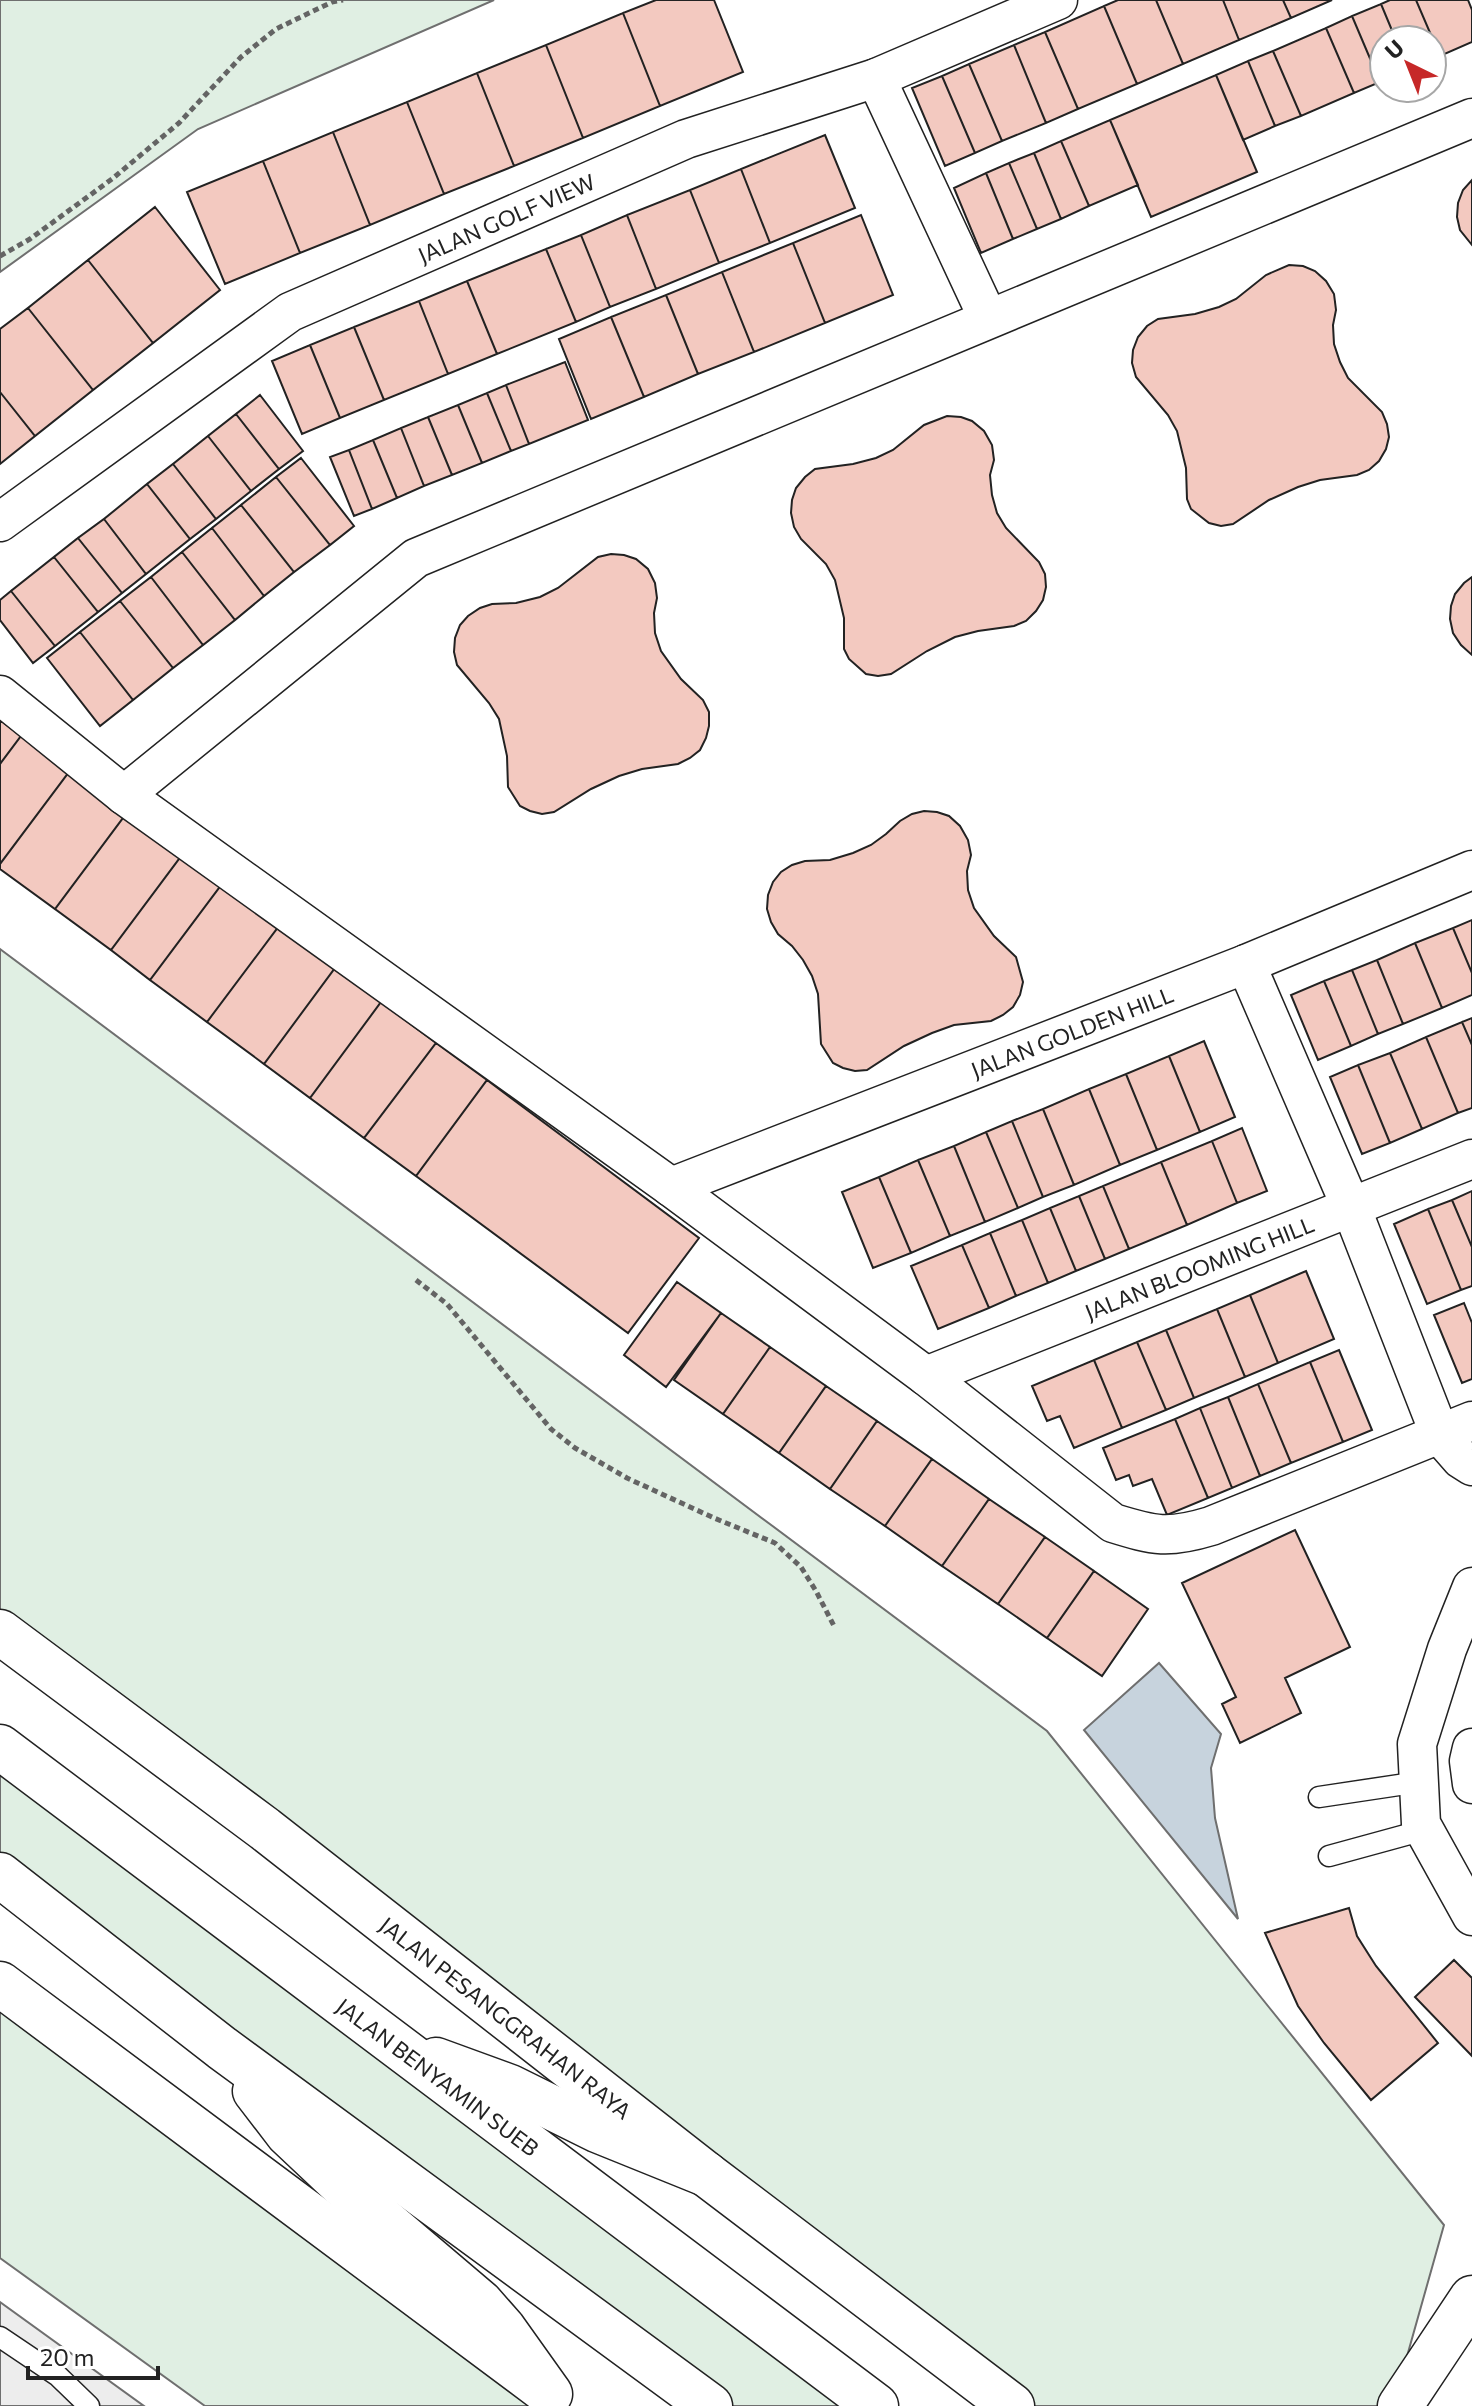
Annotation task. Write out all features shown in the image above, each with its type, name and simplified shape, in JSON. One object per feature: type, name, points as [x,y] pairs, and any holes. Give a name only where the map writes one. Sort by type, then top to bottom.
[{"type":"main road","name":"JALAN PESANGGRAHAN RAYA","points":[[0,1632],[265,1829],[706,2174],[1012,2406]]},
{"type":"main road","name":"JALAN BENYAMIN SUEB","points":[[0,1747],[876,2406]]},
{"type":"main road","points":[[0,1875],[222,2048],[710,2406]]},
{"type":"main road","points":[[0,1984],[558,2400]]},
{"type":"main road","points":[[396,2046],[510,2087],[597,2130],[706,2174]]},
{"type":"main road","points":[[222,2048],[288,2134],[341,2184],[481,2303],[558,2400]]},
{"type":"main road","points":[[1400,2406],[1472,2298]]},
{"type":"street","name":"JALAN GOLF VIEW","points":[[0,522],[290,312],[686,139],[876,78],[1058,0]]},
{"type":"street","points":[[876,78],[988,318]]},
{"type":"street","points":[[124,795],[416,558],[1472,118]]},
{"type":"street","points":[[0,695],[124,795],[671,1187],[926,1376],[1113,1523],[1146,1534],[1180,1535],[1211,1526],[1456,1428]]},
{"type":"street","name":"JALAN GOLDEN HILL","points":[[671,1187],[1246,964],[1472,870]]},
{"type":"street","points":[[1246,964],[1351,1207],[1456,1428],[1461,1459],[1472,1466]]},
{"type":"street","name":"JALAN BLOOMING HILL","points":[[926,1376],[1472,1159]]},
{"type":"street","points":[[1472,1587],[1447,1649],[1417,1744],[1421,1824],[1472,1916]]},
{"type":"street","points":[[1472,1748],[1469,1761],[1472,1784]]},
{"type":"lane","points":[[1319,1797],[1419,1782]]},
{"type":"lane","points":[[1329,1856],[1424,1830]]},
{"type":"lane","points":[[0,2337],[58,2376],[89,2406]]},
{"type":"path","points":[[0,256],[30,239],[112,179],[179,123],[241,57],[276,29],[332,2],[343,0]]},
{"type":"path","points":[[416,1280],[447,1304],[551,1429],[575,1448],[627,1478],[775,1543],[801,1567],[834,1626]]},
{"type":"green space","points":[[0,0],[494,0],[198,129],[0,272]]},
{"type":"green space","points":[[0,949],[1047,1731],[1444,2225],[1393,2406],[1011,2406],[0,1642]]},
{"type":"green space","points":[[0,1748],[876,2406],[710,2406],[0,1875]]},
{"type":"green space","points":[[0,2007],[537,2406],[205,2406],[0,2258]]},
{"type":"shaded area","points":[[1159,1663],[1221,1734],[1211,1768],[1215,1818],[1238,1919],[1084,1730]]},
{"type":"shaded area","points":[[0,2302],[144,2406],[0,2406]]},
{"type":"building","points":[[656,0],[714,0],[743,72],[660,106],[623,13]]},
{"type":"building","points":[[1118,0],[1156,0],[1183,64],[1137,84],[1104,6]]},
{"type":"building","points":[[1156,0],[1223,0],[1239,40],[1183,64]]},
{"type":"building","points":[[1223,0],[1283,0],[1291,18],[1239,40]]},
{"type":"building","points":[[1283,0],[1332,0],[1291,18]]},
{"type":"building","points":[[1390,0],[1416,0],[1426,24],[1389,24],[1381,4]]},
{"type":"building","points":[[1416,0],[1468,0],[1472,10],[1472,42],[1448,52],[1448,24],[1426,24]]},
{"type":"building","points":[[1381,4],[1389,24],[1368,24],[1368,54],[1352,16]]},
{"type":"building","points":[[1104,6],[1137,84],[1078,109],[1045,32]]},
{"type":"building","points":[[623,13],[660,106],[583,138],[546,45]]},
{"type":"building","points":[[1352,16],[1368,54],[1368,87],[1354,93],[1326,28]]},
{"type":"building","points":[[1326,28],[1354,93],[1301,116],[1273,51]]},
{"type":"building","points":[[1045,32],[1078,109],[1046,123],[1014,45]]},
{"type":"building","points":[[546,45],[583,138],[514,166],[477,73]]},
{"type":"building","points":[[1014,45],[1046,123],[1002,141],[969,64]]},
{"type":"building","points":[[1273,51],[1301,116],[1275,126],[1248,61]]},
{"type":"building","points":[[1248,61],[1275,126],[1243,140],[1216,75]]},
{"type":"building","points":[[969,64],[1002,141],[975,153],[942,76]]},
{"type":"building","points":[[477,73],[514,166],[444,194],[407,102]]},
{"type":"building","points":[[1216,75],[1257,172],[1151,217],[1110,120]]},
{"type":"building","points":[[942,76],[975,153],[945,166],[912,88]]},
{"type":"building","points":[[407,102],[444,194],[370,225],[333,132]]},
{"type":"building","points":[[1110,120],[1138,185],[1089,206],[1061,141]]},
{"type":"building","points":[[333,132],[370,225],[300,253],[263,161]]},
{"type":"building","points":[[825,135],[855,208],[770,243],[741,169]]},
{"type":"building","points":[[1061,141],[1089,206],[1061,219],[1034,153]]},
{"type":"building","points":[[1034,153],[1061,219],[1037,229],[1009,163]]},
{"type":"building","points":[[263,161],[300,253],[225,284],[187,192]]},
{"type":"building","points":[[1009,163],[1037,229],[1013,239],[986,173]]},
{"type":"building","points":[[741,169],[770,243],[719,263],[690,190]]},
{"type":"building","points":[[986,173],[1013,239],[981,253],[954,188]]},
{"type":"building","points":[[1472,180],[1472,245],[1460,230],[1457,217],[1463,190]]},
{"type":"building","points":[[690,190],[719,263],[656,289],[627,215]]},
{"type":"building","points":[[155,207],[220,290],[153,343],[88,260]]},
{"type":"building","points":[[627,215],[656,289],[610,307],[581,235]]},
{"type":"building","points":[[861,215],[893,295],[825,323],[793,243]]},
{"type":"building","points":[[581,235],[610,307],[576,322],[546,249]]},
{"type":"building","points":[[793,243],[825,323],[754,352],[722,272]]},
{"type":"building","points":[[546,249],[576,322],[497,354],[467,281]]},
{"type":"building","points":[[88,260],[153,343],[93,390],[28,308]]},
{"type":"building","points":[[1289,265],[1315,271],[1334,294],[1334,344],[1340,362],[1348,378],[1382,412],[1389,437],[1386,449],[1369,470],[1298,487],[1269,500],[1233,524],[1221,526],[1209,523],[1191,509],[1177,431],[1168,415],[1136,377],[1132,363],[1133,350],[1138,337],[1158,319],[1219,307],[1236,299],[1266,275]]},
{"type":"building","points":[[722,272],[754,352],[698,374],[666,295]]},
{"type":"building","points":[[467,281],[497,354],[448,374],[419,301]]},
{"type":"building","points":[[666,295],[698,374],[644,397],[611,317]]},
{"type":"building","points":[[419,301],[448,374],[384,400],[354,327]]},
{"type":"building","points":[[28,308],[93,390],[35,436],[0,392],[0,329]]},
{"type":"building","points":[[611,317],[644,397],[591,419],[559,339]]},
{"type":"building","points":[[354,327],[384,400],[340,418],[310,345]]},
{"type":"building","points":[[310,345],[340,418],[302,434],[272,361]]},
{"type":"building","points":[[565,362],[588,420],[529,444],[506,385]]},
{"type":"building","points":[[506,385],[529,444],[511,451],[487,393]]},
{"type":"building","points":[[0,392],[35,436],[0,464]]},
{"type":"building","points":[[487,393],[511,451],[482,463],[458,405]]},
{"type":"building","points":[[260,395],[303,451],[279,469],[236,414]]},
{"type":"building","points":[[458,405],[482,463],[452,475],[428,417]]},
{"type":"building","points":[[236,414],[279,469],[251,491],[208,436]]},
{"type":"building","points":[[947,416],[972,421],[984,431],[992,445],[994,460],[990,475],[997,513],[1006,528],[1039,562],[1045,574],[1043,600],[1026,621],[955,637],[891,674],[866,674],[849,659],[844,649],[844,618],[835,580],[826,564],[801,539],[794,527],[792,500],[796,488],[815,469],[876,458],[893,450],[924,425]]},
{"type":"building","points":[[428,417],[452,475],[424,486],[401,428]]},
{"type":"building","points":[[401,428],[424,486],[397,498],[373,440]]},
{"type":"building","points":[[208,436],[251,491],[216,519],[173,464]]},
{"type":"building","points":[[373,440],[397,498],[372,509],[349,450]]},
{"type":"building","points":[[349,450],[372,509],[354,516],[330,457]]},
{"type":"building","points":[[301,458],[354,526],[330,545],[276,477]]},
{"type":"building","points":[[173,464],[216,519],[190,539],[147,484]]},
{"type":"building","points":[[276,477],[330,545],[294,572],[241,505]]},
{"type":"building","points":[[147,484],[190,539],[146,574],[104,519]]},
{"type":"building","points":[[241,505],[294,572],[264,596],[212,528]]},
{"type":"building","points":[[104,519],[146,574],[122,593],[78,538]]},
{"type":"building","points":[[212,528],[264,596],[235,620],[182,552]]},
{"type":"building","points":[[78,538],[122,593],[98,612],[54,557]]},
{"type":"building","points":[[182,552],[235,620],[203,645],[151,577]]},
{"type":"building","points":[[611,554],[636,559],[648,569],[655,583],[655,633],[661,651],[681,679],[703,700],[709,712],[706,738],[700,750],[678,764],[619,776],[554,812],[542,814],[530,811],[520,806],[508,787],[507,756],[499,719],[457,665],[455,638],[460,625],[480,608],[540,597],[558,588],[598,557]]},
{"type":"building","points":[[54,557],[98,612],[55,646],[11,591]]},
{"type":"building","points":[[151,577],[203,645],[173,668],[120,601]]},
{"type":"building","points":[[1472,577],[1472,655],[1453,633],[1450,619],[1455,594]]},
{"type":"building","points":[[11,591],[55,646],[33,663],[0,620],[0,600]]},
{"type":"building","points":[[120,601],[173,668],[133,700],[80,632]]},
{"type":"building","points":[[80,632],[133,700],[100,726],[47,658]]},
{"type":"building","points":[[0,720],[21,736],[0,764]]},
{"type":"building","points":[[21,736],[69,772],[0,864],[0,764]]},
{"type":"building","points":[[69,772],[126,814],[55,909],[0,869],[0,864]]},
{"type":"building","points":[[924,811],[949,816],[960,826],[968,840],[971,855],[967,871],[968,890],[974,908],[994,936],[1016,957],[1023,982],[1020,995],[1013,1007],[991,1021],[954,1025],[932,1033],[904,1046],[867,1070],[843,1068],[833,1063],[821,1044],[818,994],[812,976],[803,960],[771,922],[767,909],[768,895],[781,872],[792,865],[830,860],[853,853],[871,845],[900,821]]},
{"type":"building","points":[[126,814],[182,855],[111,950],[55,909]]},
{"type":"building","points":[[182,855],[222,884],[150,980],[111,950]]},
{"type":"building","points":[[222,884],[279,926],[207,1022],[150,980]]},
{"type":"building","points":[[1472,920],[1472,973],[1453,928]]},
{"type":"building","points":[[279,926],[335,968],[264,1064],[207,1022]]},
{"type":"building","points":[[1453,928],[1472,973],[1472,995],[1442,1008],[1415,943]]},
{"type":"building","points":[[1415,943],[1442,1008],[1403,1024],[1377,960]]},
{"type":"building","points":[[1377,960],[1403,1024],[1378,1034],[1352,970]]},
{"type":"building","points":[[335,968],[381,1002],[310,1098],[264,1064]]},
{"type":"building","points":[[1352,970],[1378,1034],[1351,1046],[1324,981]]},
{"type":"building","points":[[1324,981],[1351,1046],[1318,1060],[1291,995]]},
{"type":"building","points":[[381,1002],[436,1043],[364,1138],[310,1098]]},
{"type":"building","points":[[1472,1018],[1472,1045],[1462,1022]]},
{"type":"building","points":[[1462,1022],[1472,1045],[1472,1108],[1458,1113],[1426,1037]]},
{"type":"building","points":[[1426,1037],[1458,1113],[1422,1129],[1390,1053]]},
{"type":"building","points":[[1204,1041],[1235,1117],[1200,1132],[1169,1056]]},
{"type":"building","points":[[436,1043],[487,1080],[416,1176],[364,1138]]},
{"type":"building","points":[[1390,1053],[1422,1129],[1390,1143],[1358,1065]]},
{"type":"building","points":[[1169,1056],[1200,1132],[1157,1150],[1126,1074]]},
{"type":"building","points":[[1358,1065],[1390,1143],[1362,1154],[1330,1077]]},
{"type":"building","points":[[1126,1074],[1157,1150],[1120,1165],[1089,1089]]},
{"type":"building","points":[[487,1080],[699,1238],[628,1333],[416,1176]]},
{"type":"building","points":[[1089,1089],[1120,1165],[1074,1185],[1043,1109]]},
{"type":"building","points":[[1043,1109],[1074,1185],[1043,1197],[1012,1121]]},
{"type":"building","points":[[1012,1121],[1043,1197],[1018,1208],[986,1132]]},
{"type":"building","points":[[1242,1128],[1267,1191],[1237,1203],[1212,1141]]},
{"type":"building","points":[[986,1132],[1018,1208],[985,1222],[954,1146]]},
{"type":"building","points":[[1212,1141],[1237,1203],[1187,1225],[1161,1162]]},
{"type":"building","points":[[954,1146],[985,1222],[950,1236],[918,1160]]},
{"type":"building","points":[[918,1160],[950,1236],[911,1253],[879,1177]]},
{"type":"building","points":[[1161,1162],[1187,1225],[1129,1249],[1103,1186]]},
{"type":"building","points":[[879,1177],[911,1253],[873,1268],[842,1192]]},
{"type":"building","points":[[1103,1186],[1129,1249],[1105,1259],[1079,1196]]},
{"type":"building","points":[[1472,1191],[1472,1247],[1452,1200]]},
{"type":"building","points":[[1079,1196],[1105,1259],[1076,1271],[1050,1208]]},
{"type":"building","points":[[1452,1200],[1472,1247],[1472,1286],[1461,1290],[1428,1209]]},
{"type":"building","points":[[1050,1208],[1076,1271],[1048,1283],[1022,1220]]},
{"type":"building","points":[[1428,1209],[1461,1290],[1427,1304],[1394,1224]]},
{"type":"building","points":[[1022,1220],[1048,1283],[1016,1296],[990,1233]]},
{"type":"building","points":[[990,1233],[1016,1296],[989,1308],[962,1245]]},
{"type":"building","points":[[962,1245],[989,1308],[938,1329],[911,1266]]},
{"type":"building","points":[[1306,1271],[1334,1339],[1278,1363],[1250,1295]]},
{"type":"building","points":[[677,1282],[721,1313],[666,1387],[624,1355]]},
{"type":"building","points":[[1250,1295],[1278,1363],[1245,1377],[1217,1309]]},
{"type":"building","points":[[1464,1303],[1472,1323],[1472,1379],[1462,1383],[1434,1315]]},
{"type":"building","points":[[1217,1309],[1245,1377],[1194,1398],[1166,1330]]},
{"type":"building","points":[[721,1313],[770,1347],[723,1414],[674,1380]]},
{"type":"building","points":[[1166,1330],[1194,1398],[1166,1410],[1137,1342]]},
{"type":"building","points":[[1137,1342],[1166,1410],[1122,1428],[1094,1360]]},
{"type":"building","points":[[770,1347],[826,1386],[779,1453],[723,1414]]},
{"type":"building","points":[[1339,1350],[1372,1430],[1343,1442],[1310,1362]]},
{"type":"building","points":[[1094,1360],[1122,1428],[1074,1448],[1060,1416],[1047,1421],[1032,1386]]},
{"type":"building","points":[[1310,1362],[1343,1442],[1291,1463],[1258,1384]]},
{"type":"building","points":[[1258,1384],[1291,1463],[1260,1476],[1228,1397]]},
{"type":"building","points":[[826,1386],[877,1421],[830,1489],[779,1453]]},
{"type":"building","points":[[1228,1397],[1260,1476],[1232,1488],[1200,1408]]},
{"type":"building","points":[[1200,1408],[1232,1488],[1208,1498],[1175,1419]]},
{"type":"building","points":[[1175,1419],[1208,1498],[1167,1515],[1152,1479],[1133,1486],[1129,1475],[1116,1480],[1103,1448]]},
{"type":"building","points":[[877,1421],[932,1459],[885,1526],[830,1489]]},
{"type":"building","points":[[932,1459],[989,1499],[942,1566],[885,1526]]},
{"type":"building","points":[[989,1499],[1045,1537],[998,1604],[942,1566]]},
{"type":"building","points":[[1295,1530],[1350,1647],[1285,1678],[1301,1713],[1240,1743],[1222,1704],[1236,1697],[1182,1583]]},
{"type":"building","points":[[1045,1537],[1094,1571],[1047,1638],[998,1604]]},
{"type":"building","points":[[1094,1571],[1148,1609],[1102,1676],[1047,1638]]},
{"type":"building","points":[[1349,1908],[1357,1936],[1376,1966],[1438,2043],[1371,2100],[1298,2006],[1265,1933]]},
{"type":"building","points":[[1454,1960],[1472,1978],[1472,2056],[1415,1997]]}]
